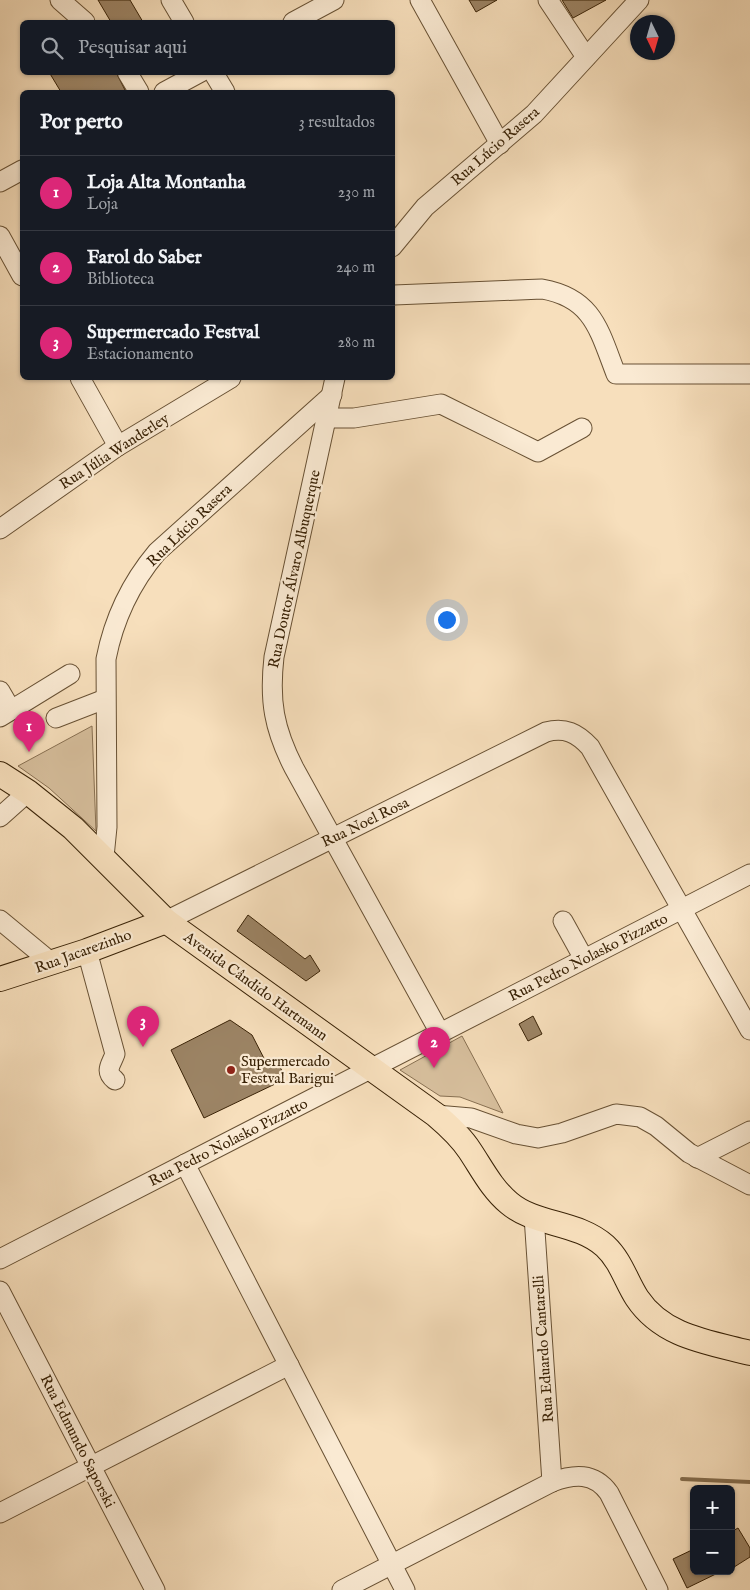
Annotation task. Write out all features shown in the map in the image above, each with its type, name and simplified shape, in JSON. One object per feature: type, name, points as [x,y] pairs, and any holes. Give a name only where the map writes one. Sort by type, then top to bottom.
[{"type":"main road","name":"Avenida Cândido Hartmann","points":[[0,774],[28,792],[73,828],[166,921],[436,1115],[463,1141],[498,1193],[509,1204],[534,1216],[568,1226],[596,1239],[614,1256],[637,1298],[647,1310],[672,1330],[702,1341],[750,1353]]},
{"type":"main road","name":"Rua Jacarezinho","points":[[0,980],[52,964],[166,921]]},
{"type":"street","points":[[60,0],[83,20]]},
{"type":"street","points":[[171,0],[183,20]]},
{"type":"street","points":[[297,20],[334,0]]},
{"type":"street","points":[[420,0],[500,144]]},
{"type":"street","points":[[548,0],[586,57]]},
{"type":"street","name":"Rua Lúcio Rasera","points":[[395,244],[425,207],[534,114],[639,0]]},
{"type":"street","points":[[129,75],[138,90]]},
{"type":"street","points":[[168,90],[195,75]]},
{"type":"street","points":[[215,75],[223,90]]},
{"type":"street","points":[[0,182],[20,171]]},
{"type":"street","points":[[0,236],[20,272]]},
{"type":"street","points":[[395,295],[542,289],[569,297],[582,305],[592,316],[616,374],[750,374]]},
{"type":"street","points":[[81,380],[118,446]]},
{"type":"street","name":"Rua Júlia Wanderley","points":[[0,529],[118,446],[228,380]]},
{"type":"street","name":"Rua Lúcio Rasera","points":[[104,858],[107,827],[105,677],[110,641],[125,599],[146,565],[166,543],[333,386]]},
{"type":"street","name":"Rua Doutor Álvaro Albuquerque","points":[[333,386],[274,657],[271,695],[277,730],[285,752],[440,1033]]},
{"type":"street","points":[[327,418],[354,418],[441,404],[538,452],[582,428]]},
{"type":"street","points":[[0,691],[5,714],[70,674]]},
{"type":"street","points":[[56,718],[105,700]]},
{"type":"street","name":"Rua Noel Rosa","points":[[166,921],[546,732],[565,730],[582,739],[590,747],[681,909]]},
{"type":"street","points":[[0,817],[28,792]]},
{"type":"street","name":"Rua Pedro Nolasko Pizzatto","points":[[0,1259],[750,874]]},
{"type":"street","points":[[681,909],[750,1030]]},
{"type":"street","points":[[0,920],[52,964]]},
{"type":"street","points":[[563,921],[584,959]]},
{"type":"street","points":[[87,951],[115,1054],[108,1069],[110,1076],[115,1080]]},
{"type":"street","points":[[436,1115],[471,1118],[516,1134],[538,1138],[608,1116],[628,1114],[649,1121],[697,1158],[750,1185]]},
{"type":"street","points":[[697,1158],[750,1131]]},
{"type":"street","points":[[185,1164],[405,1590]]},
{"type":"street","name":"Rua Eduardo Cantarelli","points":[[534,1216],[552,1482]]},
{"type":"street","name":"Rua Edmundo Saporski","points":[[0,1291],[155,1590]]},
{"type":"street","points":[[0,1513],[289,1365]]},
{"type":"street","points":[[342,1590],[552,1482],[570,1477],[588,1476],[604,1486],[609,1493],[658,1590]]},
{"type":"shaded area","points":[[92,726],[96,831],[49,788],[18,766]]},
{"type":"shaded area","points":[[462,1036],[503,1113],[460,1097],[440,1096],[400,1070]]},
{"type":"building","points":[[98,0],[130,0],[142,20],[110,20]]},
{"type":"building","points":[[469,0],[497,0],[476,12]]},
{"type":"building","points":[[562,0],[606,0],[573,18]]},
{"type":"building","points":[[51,75],[118,75],[125,90],[60,90]]},
{"type":"building","points":[[248,915],[305,959],[310,955],[320,971],[306,981],[237,931]]},
{"type":"building","points":[[533,1016],[542,1034],[528,1041],[519,1024]]},
{"type":"building","name":"Supermercado Festval Barigui","points":[[230,1020],[252,1035],[269,1068],[278,1063],[283,1073],[273,1078],[275,1084],[204,1118],[171,1050]]},
{"type":"building","points":[[738,1528],[750,1548],[750,1557],[735,1566],[735,1530]]},
{"type":"building","points":[[690,1551],[690,1575],[714,1575],[687,1588],[673,1559]]},
{"type":"waterway","points":[[682,1479],[750,1482]]},
{"type":"place","name":"Loja Alta Montanha","points":[[29,752]]},
{"type":"place","name":"Supermercado Festval","points":[[143,1047]]},
{"type":"place","name":"Farol do Saber","points":[[434,1068]]},
{"type":"place","name":"Supermercado Festval Barigui","points":[[231,1070]]}]
